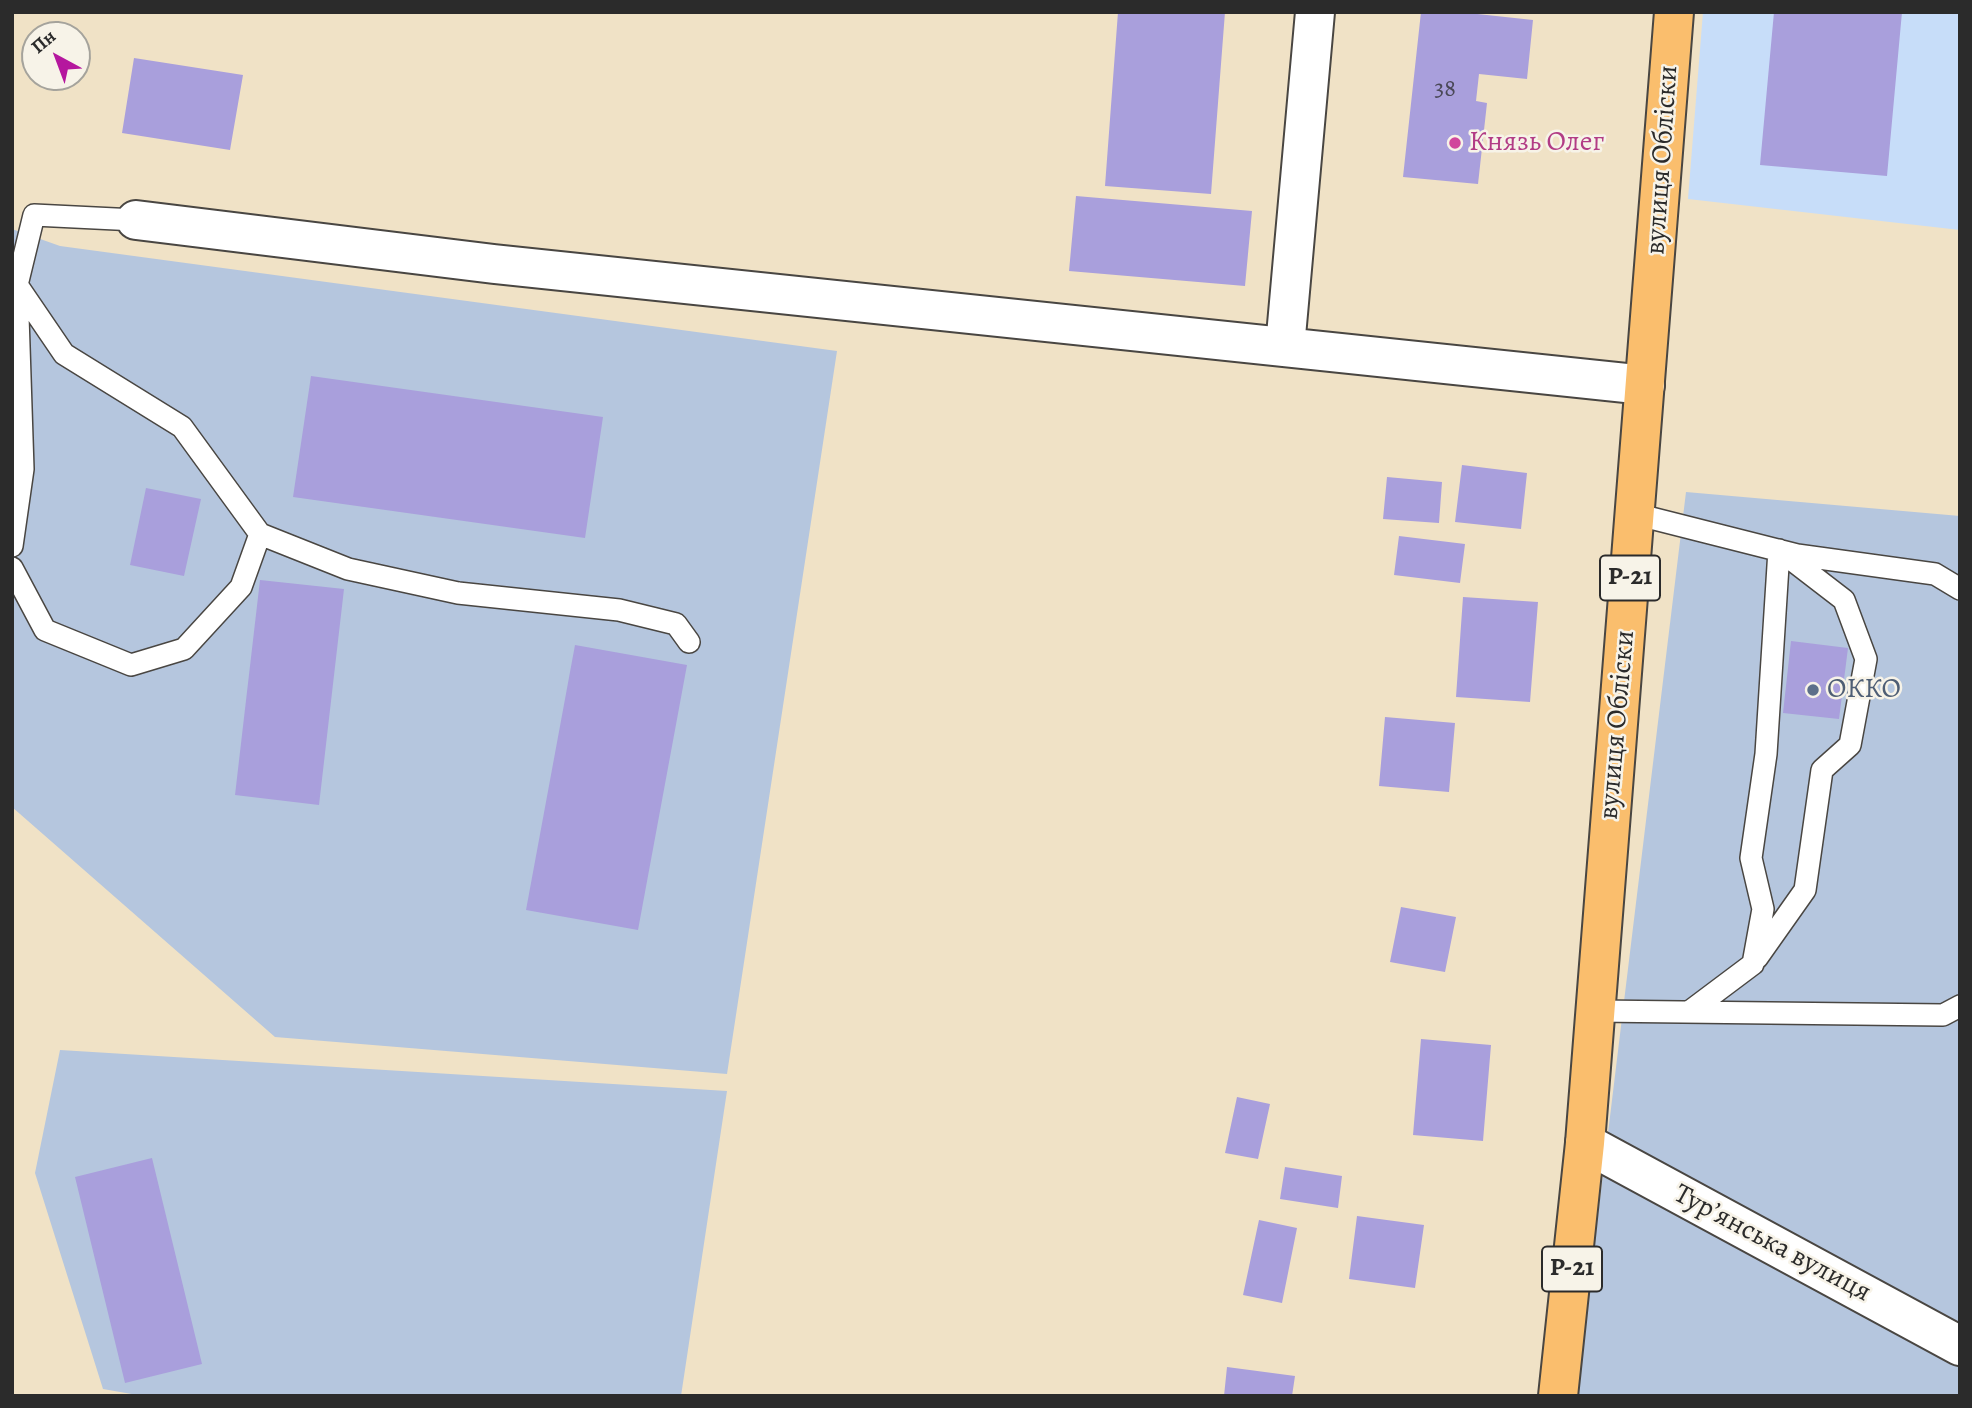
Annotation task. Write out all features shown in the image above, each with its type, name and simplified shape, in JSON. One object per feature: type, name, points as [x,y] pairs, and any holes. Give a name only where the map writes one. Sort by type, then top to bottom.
[{"type":"main road","name":"вулиця Обліски","points":[[1558,1396],[1585,1143],[1674,12]]},
{"type":"street","points":[[1284,347],[1315,12]]},
{"type":"street","points":[[136,220],[494,264],[1645,385]]},
{"type":"street","name":"Турʼянська вулиця","points":[[1585,1143],[1960,1346]]},
{"type":"lane","points":[[12,547],[23,469],[17,285],[34,215],[136,220]]},
{"type":"lane","points":[[17,285],[64,354],[182,427],[260,534],[348,569],[458,593],[619,610],[676,624],[689,642]]},
{"type":"lane","points":[[1635,514],[1797,555],[1935,575],[1960,589]]},
{"type":"lane","points":[[12,568],[45,630],[131,665],[184,649],[241,587],[260,534]]},
{"type":"lane","points":[[1753,964],[1763,909],[1751,858],[1766,754],[1779,550]]},
{"type":"lane","points":[[1689,1012],[1753,964],[1805,890],[1822,770],[1850,745],[1866,659],[1844,600],[1779,550]]},
{"type":"lane","points":[[1595,1011],[1943,1015],[1960,1006]]},
{"type":"shaded area","points":[[1703,12],[1960,12],[1960,230],[1688,199]]},
{"type":"shaded area","points":[[12,229],[60,246],[837,351],[727,1074],[275,1037],[12,807]]},
{"type":"shaded area","points":[[1686,492],[1960,516],[1960,1396],[1576,1396]]},
{"type":"shaded area","points":[[60,1050],[727,1091],[681,1396],[143,1396],[103,1389],[35,1173]]},
{"type":"building","points":[[1118,12],[1225,12],[1211,194],[1105,186]]},
{"type":"building","points":[[1421,12],[1459,12],[1533,20],[1527,79],[1479,74],[1476,101],[1487,103],[1478,184],[1403,177]]},
{"type":"building","points":[[1774,12],[1902,12],[1887,176],[1760,165]]},
{"type":"building","points":[[134,58],[243,75],[230,150],[122,133]]},
{"type":"building","points":[[1076,196],[1252,211],[1245,286],[1069,271]]},
{"type":"building","points":[[311,376],[603,417],[585,538],[293,497]]},
{"type":"building","points":[[1462,465],[1527,473],[1521,529],[1455,522]]},
{"type":"building","points":[[1387,477],[1442,482],[1439,523],[1383,519]]},
{"type":"building","points":[[146,488],[201,499],[184,576],[130,565]]},
{"type":"building","points":[[1399,536],[1465,544],[1460,583],[1394,575]]},
{"type":"building","points":[[260,580],[344,589],[319,805],[235,795]]},
{"type":"building","points":[[1463,597],[1538,602],[1530,702],[1456,697]]},
{"type":"building","points":[[1791,641],[1848,648],[1839,719],[1783,713]]},
{"type":"building","points":[[575,645],[687,665],[638,930],[526,910]]},
{"type":"building","points":[[1385,717],[1455,723],[1449,792],[1379,786]]},
{"type":"building","points":[[1401,907],[1456,917],[1445,972],[1390,962]]},
{"type":"building","points":[[1421,1039],[1491,1045],[1483,1141],[1413,1135]]},
{"type":"building","points":[[1237,1097],[1270,1104],[1258,1159],[1225,1153]]},
{"type":"building","points":[[152,1158],[202,1364],[125,1383],[75,1177]]},
{"type":"building","points":[[1285,1167],[1342,1176],[1338,1208],[1280,1199]]},
{"type":"building","points":[[1357,1216],[1424,1225],[1415,1288],[1349,1279]]},
{"type":"building","points":[[1259,1220],[1297,1228],[1282,1303],[1243,1295]]},
{"type":"building","points":[[1227,1367],[1295,1376],[1292,1396],[1224,1396]]},
{"type":"place","name":"Князь Олег","points":[[1455,143]]},
{"type":"place","name":"ОККО","points":[[1813,690]]}]
